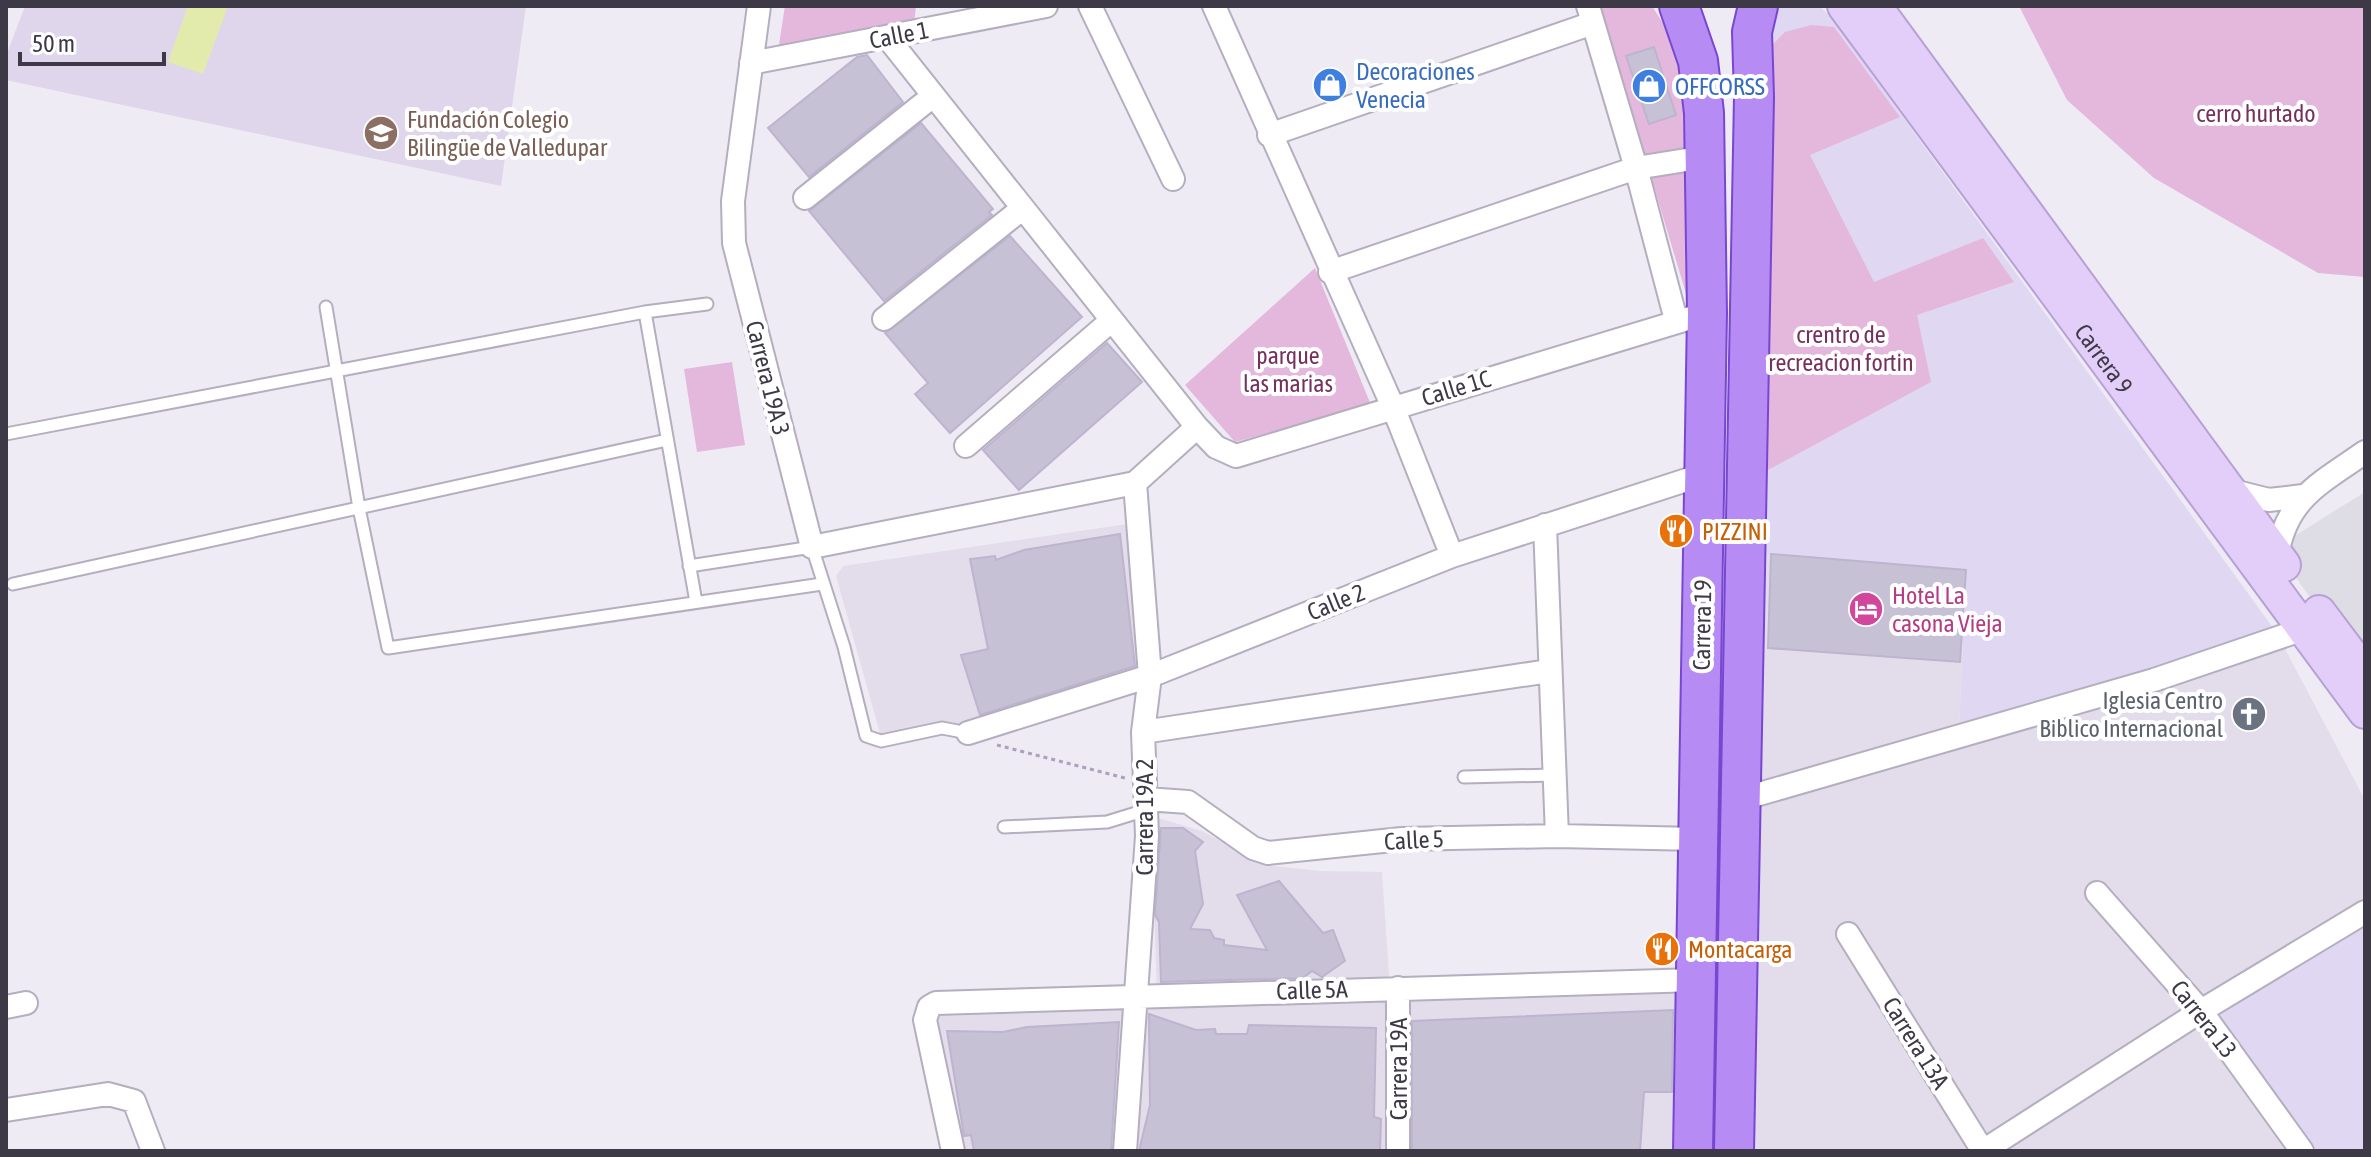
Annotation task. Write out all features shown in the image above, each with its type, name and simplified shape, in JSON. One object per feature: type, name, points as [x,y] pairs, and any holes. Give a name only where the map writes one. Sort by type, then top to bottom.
[{"type":"highway","name":"Carrera 19","points":[[1679,6],[1698,61],[1705,157],[1691,317],[1705,474],[1693,1151]]},
{"type":"highway","name":"Carrera 19","points":[[1734,1151],[1754,97],[1752,32],[1758,6]]},
{"type":"main road","name":"Carrera 9","points":[[1844,6],[2365,712]]},
{"type":"main road","name":"Carrera 9","points":[[1875,6],[2365,673]]},
{"type":"street","name":"Carrera 19A 3","points":[[759,6],[733,201],[734,243],[812,547]]},
{"type":"street","name":"Calle 1","points":[[751,63],[1046,6]]},
{"type":"street","points":[[1090,6],[1173,179]]},
{"type":"street","points":[[1214,6],[1330,272],[1393,407],[1452,556]]},
{"type":"street","points":[[1269,135],[1590,15],[1636,168],[1691,317]]},
{"type":"street","points":[[812,547],[1135,483],[1197,427],[887,37]]},
{"type":"street","points":[[805,198],[933,96]]},
{"type":"street","points":[[1330,272],[1636,168],[1705,157]]},
{"type":"street","points":[[884,319],[1023,208]]},
{"type":"street","name":"Calle 1C","points":[[1197,427],[1216,447],[1236,456],[1691,317]]},
{"type":"street","points":[[966,446],[1112,320]]},
{"type":"street","points":[[2277,556],[2286,522],[2303,496],[2365,452]]},
{"type":"street","name":"Calle 2","points":[[968,733],[1150,676],[1452,556],[1705,474]]},
{"type":"street","name":"Carrera 19A 2","points":[[1125,1151],[1138,995],[1146,797],[1143,732],[1150,676],[1135,483]]},
{"type":"street","points":[[2233,491],[2269,500],[2303,496]]},
{"type":"street","points":[[1545,525],[1557,836]]},
{"type":"street","points":[[1742,799],[2154,680],[2304,629]]},
{"type":"street","points":[[1143,732],[1549,671]]},
{"type":"street","name":"Calle 5","points":[[1146,797],[1188,802],[1240,840],[1268,853],[1402,839],[1557,836],[1698,839]]},
{"type":"street","name":"Carrera 13","points":[[2097,893],[2201,1011],[2302,1151]]},
{"type":"street","points":[[1983,1151],[2201,1011],[2365,912]]},
{"type":"street","name":"Carrera 13A","points":[[1848,934],[1983,1151]]},
{"type":"street","name":"Calle 5A","points":[[953,1151],[925,1020],[929,1007],[936,1003],[1696,980]]},
{"type":"street","name":"Carrera 19A","points":[[1398,988],[1398,1151]]},
{"type":"street","points":[[6,1110],[108,1094],[134,1101],[153,1151]]},
{"type":"lane","points":[[6,434],[645,312],[707,304]]},
{"type":"lane","points":[[326,307],[359,508],[388,648],[822,584]]},
{"type":"lane","points":[[645,312],[696,602]]},
{"type":"lane","points":[[13,584],[667,440]]},
{"type":"lane","points":[[689,566],[812,547]]},
{"type":"lane","name":"Carrera 19A 3","points":[[812,547],[844,647],[866,736],[872,740],[942,728],[968,733]]},
{"type":"lane","points":[[1464,777],[1554,775]]},
{"type":"lane","points":[[1004,827],[1107,822],[1146,797]]},
{"type":"path","points":[[968,733],[1146,797]]},
{"type":"shaded area","name":"Fundación Colegio Bilingüe de Valledupar","points":[[25,6],[526,6],[501,186],[6,80],[6,56]]},
{"type":"shaded area","points":[[188,6],[228,6],[203,74],[168,62]]},
{"type":"shaded area","points":[[1770,6],[1819,6],[1829,15],[2276,632],[1959,729],[1966,571],[1758,553]]},
{"type":"shaded area","points":[[2365,492],[2365,675],[2275,548]]},
{"type":"shaded area","points":[[1127,524],[1144,669],[959,730],[881,737],[836,576],[843,566]]},
{"type":"shaded area","points":[[1758,553],[1966,570],[1959,729],[1753,788]]},
{"type":"shaded area","points":[[2283,645],[2365,800],[2365,909],[2193,1010],[1970,1151],[1746,1151],[1753,804]]},
{"type":"shaded area","points":[[1151,816],[1202,831],[1266,865],[1320,871],[1382,872],[1390,990],[1696,980],[1693,1151],[942,1151],[929,1007],[1157,999]]},
{"type":"shaded area","points":[[2365,925],[2365,1151],[2310,1151],[2213,1014]]},
{"type":"shaded area","points":[[2202,1021],[2292,1151],[1997,1151]]},
{"type":"green space","points":[[785,6],[916,6],[914,24],[778,51]]},
{"type":"green space","points":[[1600,6],[1652,6],[1681,52],[1690,307]]},
{"type":"green space","name":"cerro hurtado","points":[[2019,6],[2365,6],[2365,277],[2318,273],[2154,178],[2067,100]]},
{"type":"green space","name":"crentro de recreacion fortin","points":[[1811,25],[1834,27],[1900,117],[1810,155],[1874,282],[1983,238],[2014,282],[1917,315],[1931,382],[1768,470],[1769,48],[1785,32]]},
{"type":"green space","name":"parque las marias","points":[[1315,268],[1371,405],[1235,442],[1185,385]]},
{"type":"green space","points":[[732,362],[745,445],[697,452],[684,369]]},
{"type":"building","points":[[1654,47],[1676,115],[1649,124],[1626,56]]},
{"type":"building","points":[[867,55],[903,102],[809,177],[768,128],[857,57]]},
{"type":"building","points":[[921,123],[993,209],[989,212],[992,215],[884,301],[809,211]]},
{"type":"building","points":[[1010,236],[1082,317],[950,433],[915,394],[928,383],[885,333]]},
{"type":"building","points":[[1107,343],[1142,382],[1019,490],[983,450]]},
{"type":"building","points":[[1120,534],[1135,666],[980,715],[961,655],[988,649],[970,559],[995,556],[996,560],[1024,550]]},
{"type":"building","name":"Hotel La casona Vieja","points":[[1771,554],[1966,570],[1960,662],[1768,648]]},
{"type":"building","points":[[1161,828],[1183,828],[1203,842],[1195,851],[1203,904],[1190,929],[1210,930],[1214,938],[1224,940],[1224,945],[1267,950],[1237,895],[1279,881],[1323,933],[1333,930],[1345,961],[1322,977],[1312,971],[1303,978],[1161,982],[1159,922],[1155,915]]},
{"type":"building","points":[[1673,1010],[1672,1092],[1644,1092],[1640,1151],[1412,1151],[1412,1021]]},
{"type":"building","points":[[1149,1014],[1196,1030],[1215,1029],[1216,1034],[1247,1034],[1249,1025],[1376,1028],[1374,1117],[1381,1119],[1380,1151],[1139,1151],[1150,1105]]},
{"type":"building","points":[[1119,1022],[1111,1151],[974,1151],[971,1135],[964,1136],[947,1031],[1003,1032],[1027,1027]]},
{"type":"place","name":"Decoraciones Venecia","points":[[1330,85]]},
{"type":"place","name":"OFFCORSS","points":[[1649,86]]},
{"type":"place","name":"Fundación Colegio Bilingüe de Valledupar","points":[[381,133]]},
{"type":"place","name":"PIZZINI","points":[[1676,531]]},
{"type":"place","name":"Hotel La casona Vieja","points":[[1866,609]]},
{"type":"place","name":"Iglesia Centro Biblico Internacional","points":[[2249,714]]},
{"type":"place","name":"Montacarga","points":[[1662,949]]}]
